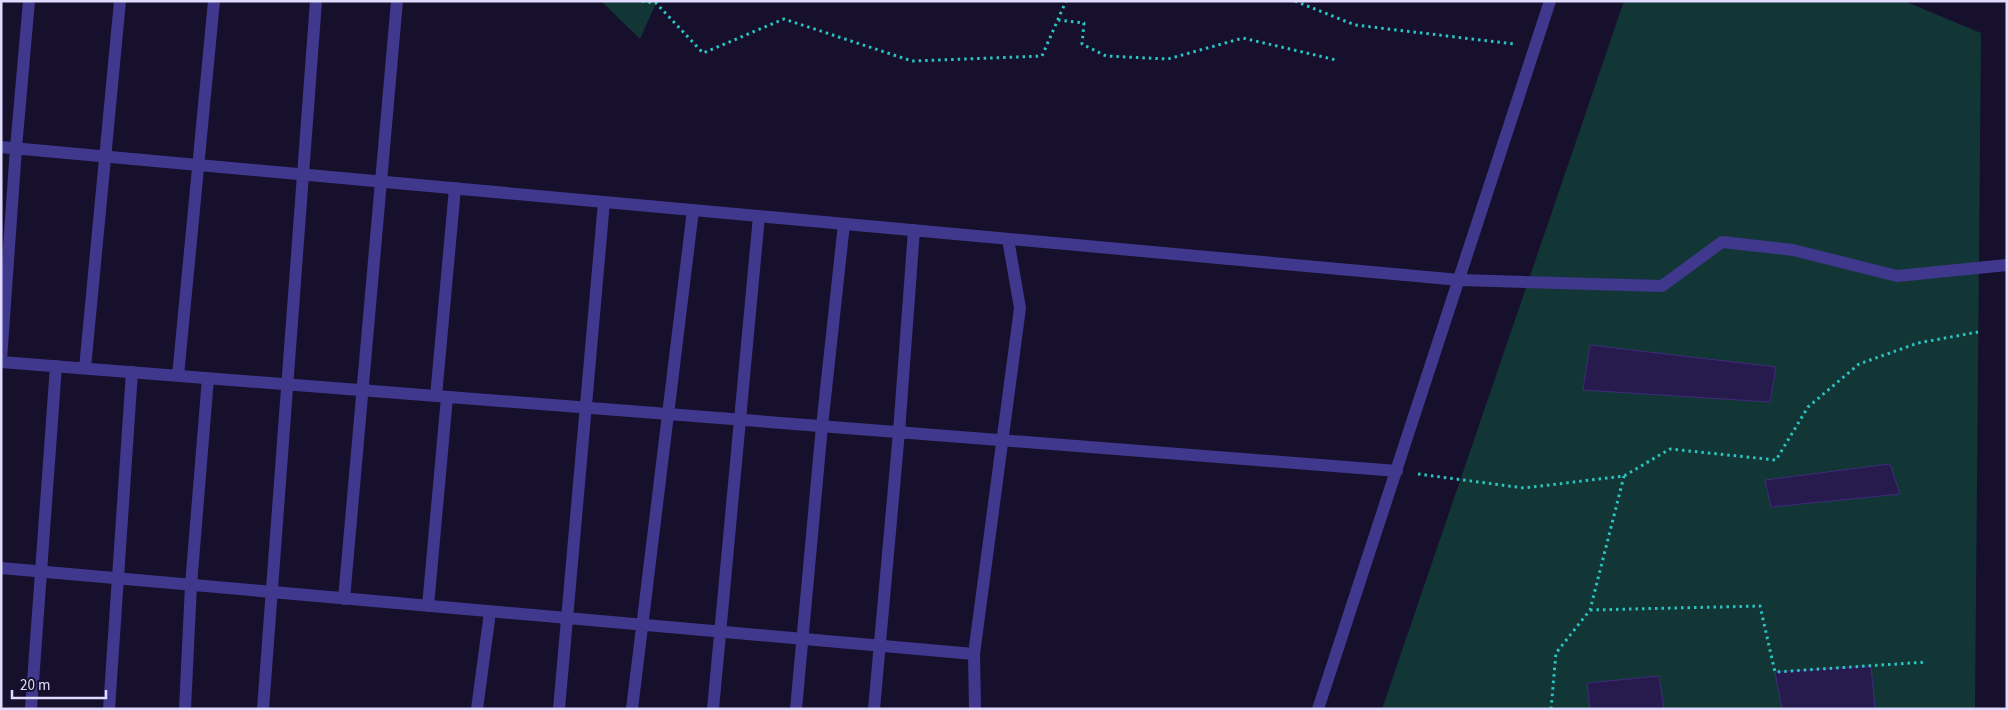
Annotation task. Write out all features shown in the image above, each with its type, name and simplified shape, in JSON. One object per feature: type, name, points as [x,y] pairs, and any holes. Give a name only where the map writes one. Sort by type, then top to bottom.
[{"type":"street","points":[[29,1],[16,148],[1,361],[1397,471]]},
{"type":"street","points":[[85,368],[120,1]]},
{"type":"street","points":[[178,376],[214,1]]},
{"type":"street","points":[[263,709],[316,1]]},
{"type":"street","points":[[344,599],[397,1]]},
{"type":"street","points":[[1318,709],[1550,1]]},
{"type":"street","points":[[1,147],[1460,280],[1662,286],[1722,242],[1793,250],[1897,276],[2007,265]]},
{"type":"street","points":[[428,606],[455,188]]},
{"type":"street","points":[[559,709],[604,202]]},
{"type":"street","points":[[632,709],[693,210]]},
{"type":"street","points":[[713,709],[759,216]]},
{"type":"street","points":[[796,709],[822,426],[844,224]]},
{"type":"street","points":[[874,709],[899,432],[914,230]]},
{"type":"street","points":[[976,709],[974,654],[1020,308],[1008,239]]},
{"type":"street","points":[[31,709],[56,366]]},
{"type":"street","points":[[109,709],[132,372]]},
{"type":"street","points":[[185,709],[191,585],[208,378]]},
{"type":"street","points":[[1,568],[974,654]]},
{"type":"street","points":[[477,709],[490,612]]},
{"type":"path","points":[[642,1],[656,3],[703,53],[784,19],[912,61],[1042,56],[1066,1]]},
{"type":"path","points":[[1295,1],[1355,25],[1536,46]]},
{"type":"path","points":[[1058,20],[1084,23],[1082,44],[1106,56],[1168,59],[1243,38],[1336,60]]},
{"type":"path","points":[[1397,471],[1524,488],[1624,476],[1670,449],[1776,460],[1808,407],[1859,364],[1918,343],[1978,332]]},
{"type":"path","points":[[1551,709],[1556,653],[1590,610],[1624,476]]},
{"type":"path","points":[[1590,610],[1760,606],[1775,672],[1927,662]]},
{"type":"green space","points":[[601,1],[657,1],[640,39]]},
{"type":"green space","points":[[1624,1],[1904,1],[1981,33],[1975,709],[1382,709]]},
{"type":"building","points":[[1590,345],[1776,367],[1770,402],[1583,390]]},
{"type":"building","points":[[1890,464],[1900,494],[1771,507],[1765,480]]},
{"type":"building","points":[[1871,666],[1875,709],[1782,709],[1775,672]]},
{"type":"building","points":[[1659,676],[1664,709],[1590,709],[1587,683]]}]
